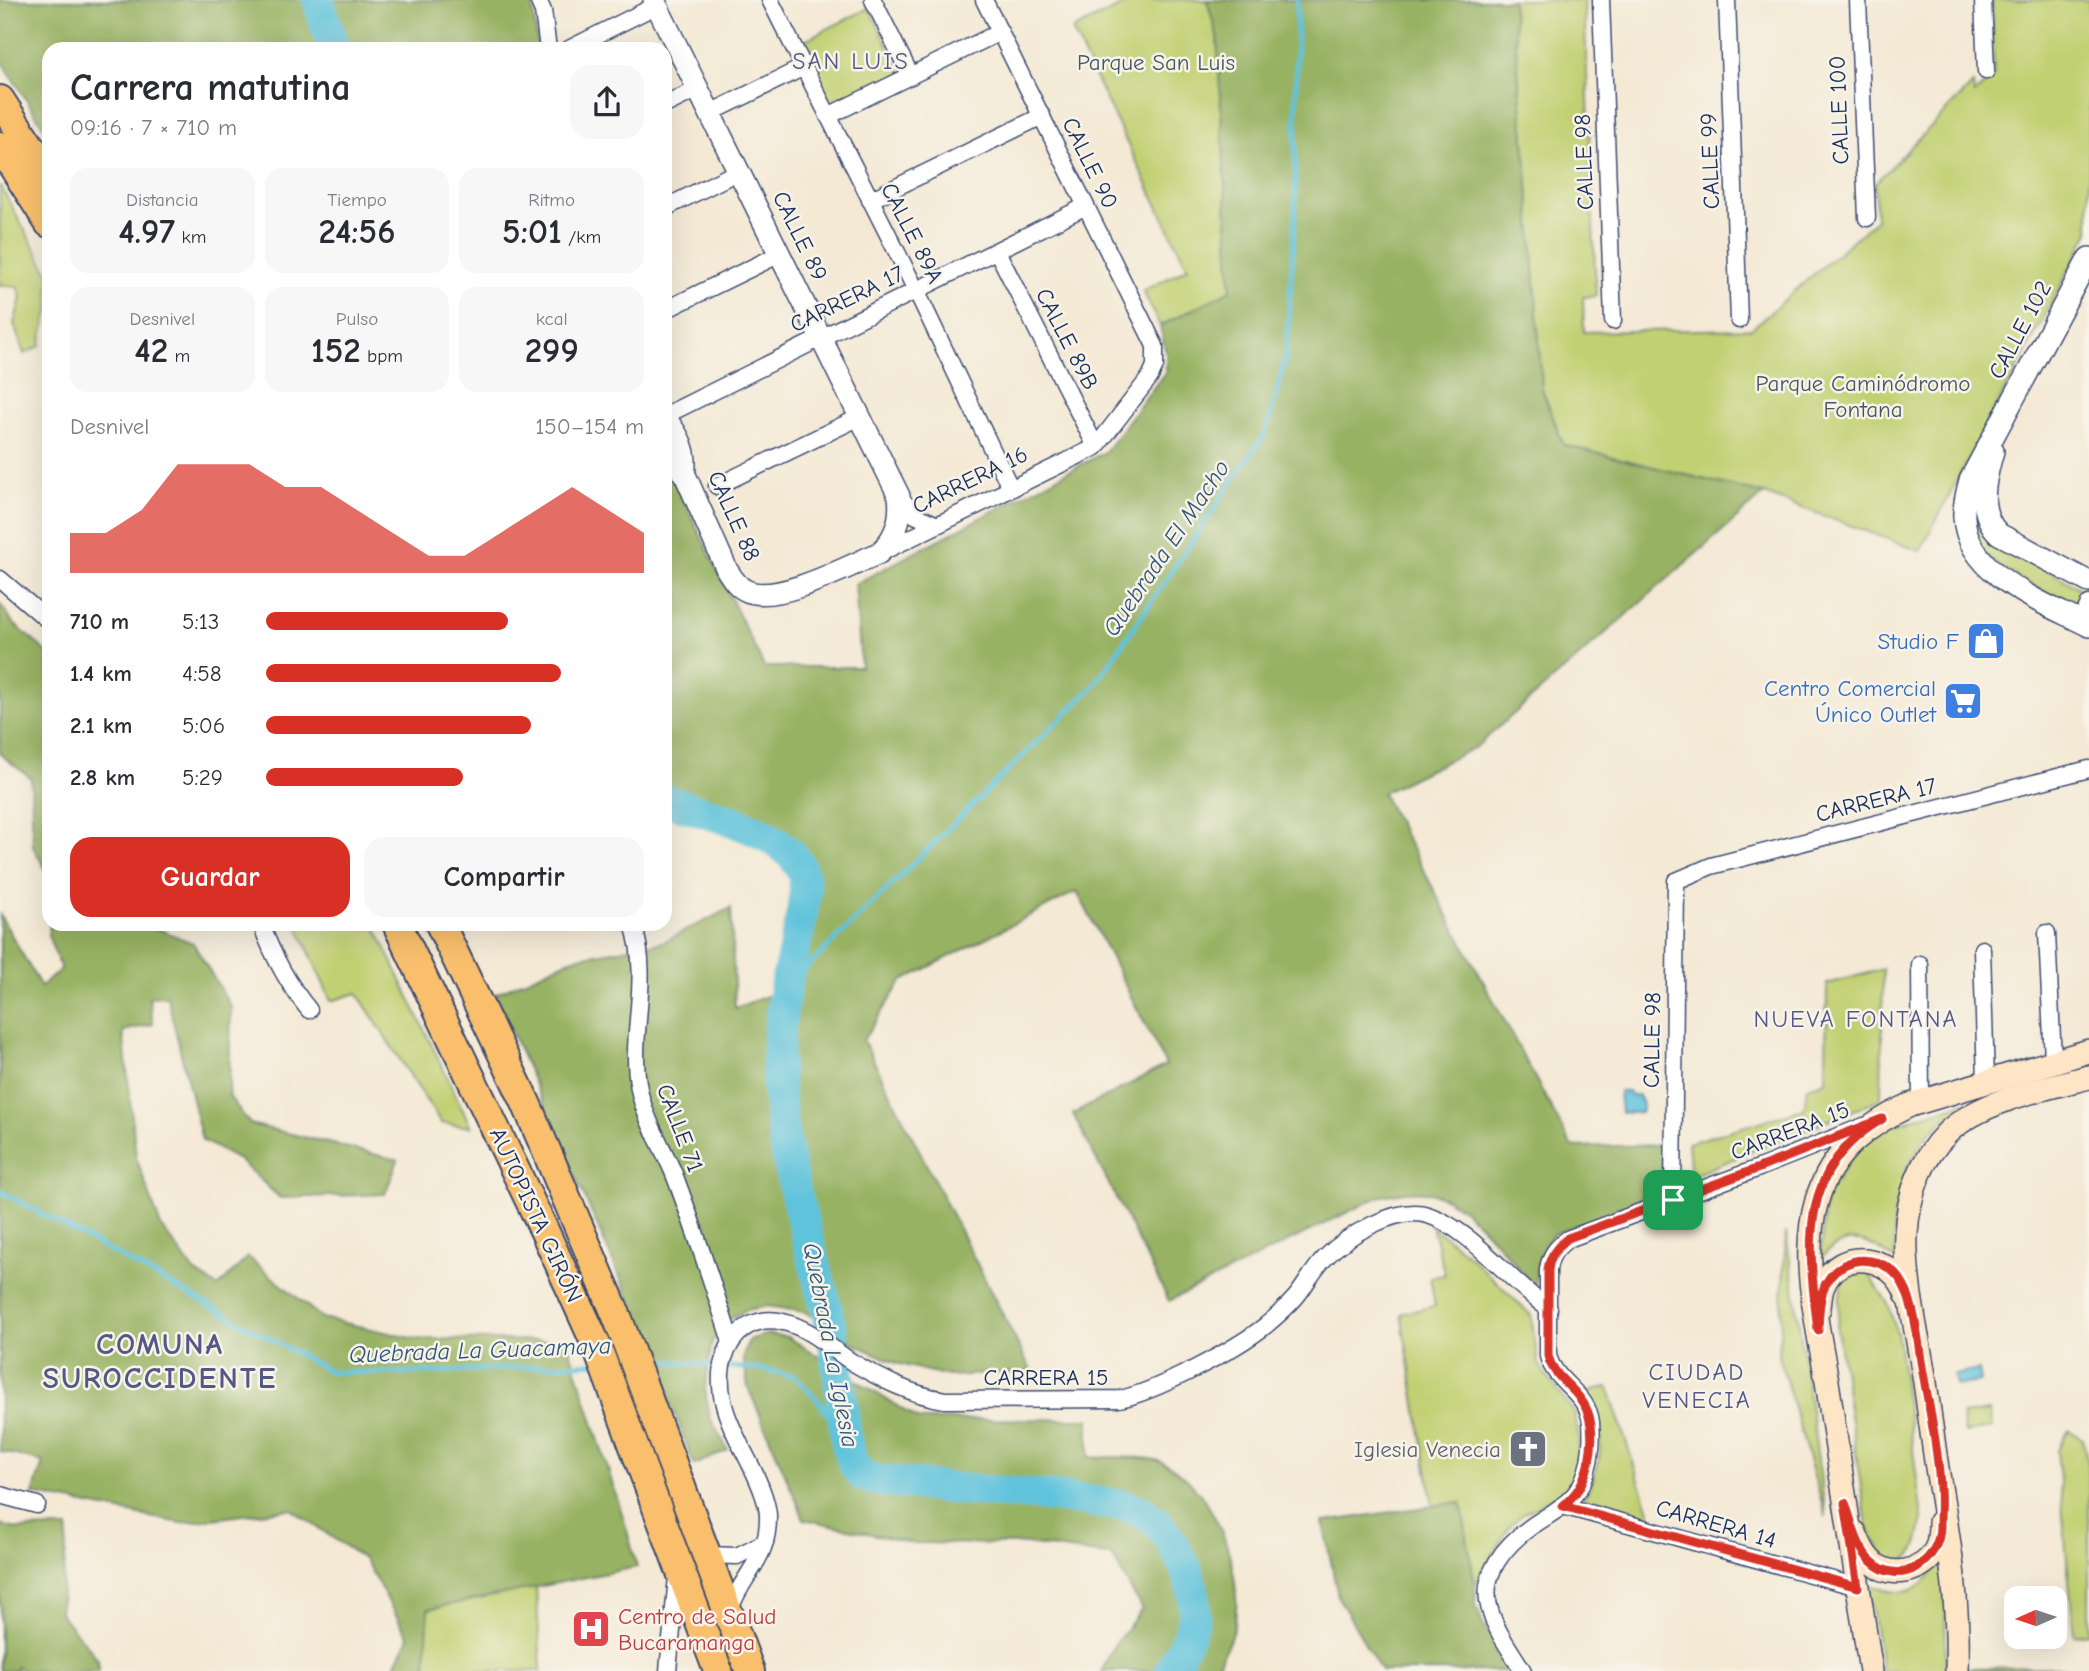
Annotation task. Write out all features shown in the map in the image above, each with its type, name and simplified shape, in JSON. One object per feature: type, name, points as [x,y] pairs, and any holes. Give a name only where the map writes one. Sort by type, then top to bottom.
[{"type":"highway","points":[[0,100],[42,164]]},
{"type":"highway","points":[[0,146],[42,212]]},
{"type":"highway","name":"AUTOPISTA GIRÓN","points":[[400,931],[595,1342],[718,1671]]},
{"type":"highway","name":"AUTOPISTA GIRÓN","points":[[443,931],[526,1103],[628,1343],[750,1671]]},
{"type":"main road","points":[[1871,1671],[1818,1330],[1810,1252],[1812,1220],[1817,1198],[1836,1160],[1848,1144],[1869,1126],[1921,1102],[2089,1051]]},
{"type":"main road","points":[[1957,1671],[1955,1583],[1906,1254],[1906,1235],[1913,1194],[1928,1158],[1949,1131],[1976,1114],[2030,1094],[2089,1077]]},
{"type":"main road","points":[[1818,1330],[1823,1286],[1835,1270],[1852,1261],[1872,1260],[1890,1268],[1903,1283],[1916,1328]]},
{"type":"main road","points":[[1845,1503],[1860,1547],[1872,1562],[1888,1571],[1907,1572],[1924,1564],[1936,1549],[1940,1531],[1940,1489]]},
{"type":"street","points":[[538,0],[543,11],[547,42]]},
{"type":"street","name":"CALLE 89A","points":[[770,0],[916,290],[1011,489]]},
{"type":"street","points":[[873,0],[911,76]]},
{"type":"street","name":"CALLE 90","points":[[984,0],[1155,346]]},
{"type":"street","name":"CALLE 98","points":[[1601,0],[1613,321]]},
{"type":"street","name":"CALLE 99","points":[[1727,0],[1739,320]]},
{"type":"street","name":"CALLE 100","points":[[1858,0],[1867,218]]},
{"type":"street","points":[[1983,0],[1986,71]]},
{"type":"street","points":[[582,42],[656,3]]},
{"type":"street","name":"CALLE 89","points":[[656,3],[899,496],[915,515],[937,525]]},
{"type":"street","points":[[828,116],[1000,32]]},
{"type":"street","points":[[710,113],[804,67]]},
{"type":"street","points":[[672,102],[698,89]]},
{"type":"street","points":[[870,200],[1042,116]]},
{"type":"street","points":[[672,204],[739,171]]},
{"type":"street","name":"CARRERA 17","points":[[672,411],[1086,206]]},
{"type":"street","name":"CALLE 89B","points":[[996,251],[1096,447]]},
{"type":"street","points":[[672,307],[780,254]]},
{"type":"street","name":"CALLE 102","points":[[1998,428],[2089,258]]},
{"type":"street","name":"CARRERA 16","points":[[752,593],[788,591],[879,554],[1096,447],[1150,377],[1155,366],[1155,346]]},
{"type":"street","points":[[717,486],[860,417]]},
{"type":"street","name":"CALLE 88","points":[[672,422],[688,452],[686,477],[727,570],[735,583],[752,593]]},
{"type":"street","points":[[1998,428],[1987,473],[1984,508],[1992,527],[1999,534],[2089,582]]},
{"type":"street","points":[[1998,428],[1969,480],[1964,517],[1967,535],[1987,567],[1998,577],[2086,617]]},
{"type":"street","points":[[672,456],[686,477]]},
{"type":"street","points":[[879,554],[897,528],[900,517],[899,496]]},
{"type":"street","points":[[0,579],[42,615]]},
{"type":"street","name":"CARRERA 17","points":[[1676,881],[1711,866],[2089,769]]},
{"type":"street","name":"CALLE 98","points":[[1673,1200],[1676,881]]},
{"type":"street","points":[[264,931],[281,972],[309,1010]]},
{"type":"street","name":"CALLE 71","points":[[635,931],[639,943],[642,980],[637,1051],[638,1086],[645,1115],[672,1170],[698,1237],[727,1349]]},
{"type":"street","points":[[2047,933],[2053,1060]]},
{"type":"street","points":[[1982,949],[1986,1081]]},
{"type":"street","points":[[1920,964],[1921,1102]]},
{"type":"street","name":"CARRERA 15","points":[[1549,1309],[1550,1257],[1568,1238],[1882,1119]]},
{"type":"street","name":"CARRERA 15","points":[[727,1349],[742,1330],[756,1322],[777,1320],[817,1337],[851,1361],[900,1388],[927,1397],[945,1400],[1101,1401],[1135,1396],[1203,1363],[1263,1328],[1293,1300],[1335,1248],[1382,1220],[1404,1214],[1425,1214],[1459,1231],[1531,1297],[1549,1309]]},
{"type":"street","points":[[1524,1671],[1495,1624],[1486,1596],[1487,1581],[1503,1552],[1516,1539],[1563,1506],[1576,1493],[1583,1480],[1590,1452],[1590,1419],[1584,1402],[1551,1367],[1548,1356],[1549,1309]]},
{"type":"street","points":[[727,1349],[719,1383],[723,1405],[765,1500],[768,1526],[756,1566],[737,1590],[729,1613]]},
{"type":"street","points":[[0,1495],[37,1505]]},
{"type":"street","name":"CARRERA 14","points":[[1563,1506],[1858,1587]]},
{"type":"street","points":[[708,1555],[737,1556],[765,1542]]},
{"type":"street","points":[[667,1671],[678,1564]]},
{"type":"green space","points":[[0,0],[530,0],[537,42],[42,42],[42,124],[0,59]]},
{"type":"green space","name":"Parque San Luis","points":[[1133,0],[1207,0],[1217,35],[1231,290],[1160,326],[1143,291],[1188,268],[1072,30]]},
{"type":"green space","points":[[1207,0],[1512,0],[1542,389],[1563,445],[1764,494],[1476,747],[1382,793],[1572,1147],[1663,1145],[1662,1190],[1554,1234],[1544,1246],[1539,1259],[1535,1288],[1465,1211],[1437,1195],[1415,1192],[1378,1197],[1169,1301],[1073,1114],[1166,1065],[1077,891],[902,981],[863,1040],[1032,1372],[947,1376],[896,1363],[857,1345],[805,1312],[767,1306],[746,1310],[730,1319],[712,1342],[705,1389],[710,1418],[728,1450],[694,1465],[649,1343],[495,994],[574,958],[663,942],[731,908],[735,1008],[770,995],[792,888],[783,857],[756,840],[672,810],[672,477],[764,667],[861,667],[855,584],[1105,452],[1166,371],[1166,353],[1160,326],[1231,290],[1217,35]]},
{"type":"green space","name":"Parque Caminódromo Fontana","points":[[1512,0],[1584,0],[1596,296],[1583,297],[1584,332],[1751,329],[1876,220],[1875,183],[1973,84],[1974,94],[1994,76],[1992,0],[2089,0],[2089,232],[1920,551],[1764,494],[1564,445],[1542,389]]},
{"type":"green space","points":[[869,8],[904,77],[833,112],[799,43]]},
{"type":"green space","points":[[0,185],[42,261],[42,337],[40,346],[24,354],[14,324],[21,298],[17,286],[0,286]]},
{"type":"green space","points":[[1977,493],[2010,549],[2086,592],[2077,610],[2000,568],[1981,550],[1972,509]]},
{"type":"green space","points":[[0,604],[14,624],[42,648],[42,863],[33,847],[31,778],[0,754]]},
{"type":"green space","points":[[0,915],[41,987],[61,969],[49,931],[163,931],[193,943],[231,1007],[229,1096],[250,1124],[398,1160],[385,1194],[280,1198],[239,1160],[202,1140],[167,996],[149,997],[153,1024],[123,1031],[136,1157],[161,1227],[195,1272],[218,1287],[248,1257],[322,1318],[416,1339],[567,1341],[637,1567],[428,1609],[426,1671],[392,1671],[409,1638],[365,1560],[291,1509],[181,1523],[33,1494],[43,1462],[0,1451]]},
{"type":"green space","points":[[300,931],[377,931],[471,1127],[441,1123],[357,993],[331,1001]]},
{"type":"green space","points":[[1883,969],[1881,1099],[1691,1176],[1688,1143],[1804,1109],[1808,1087],[1826,1081],[1827,984]]},
{"type":"green space","points":[[1997,1092],[1945,1118],[1924,1140],[1907,1168],[1894,1216],[1895,1260],[1875,1247],[1857,1241],[1839,1244],[1820,1259],[1826,1195],[1863,1142],[1887,1127]]},
{"type":"green space","points":[[1432,1226],[1465,1252],[1531,1315],[1538,1362],[1574,1412],[1579,1438],[1575,1470],[1566,1490],[1511,1524],[1475,1585],[1461,1502],[1433,1506],[1401,1314],[1435,1306],[1430,1277],[1445,1275]]},
{"type":"green space","points":[[1786,1232],[1826,1517],[1779,1356]]},
{"type":"green space","points":[[1861,1268],[1869,1274],[1889,1306],[1898,1337],[1922,1518],[1914,1551],[1898,1564],[1886,1559],[1867,1526],[1837,1329],[1841,1285],[1848,1273]]},
{"type":"green space","points":[[768,1334],[788,1337],[919,1420],[1089,1419],[1089,1457],[1152,1459],[1178,1472],[1195,1488],[1209,1507],[1229,1552],[1234,1576],[1234,1627],[1215,1671],[1102,1671],[1113,1647],[1142,1609],[1112,1556],[1027,1544],[912,1543],[804,1519],[748,1387],[743,1356],[749,1340]]},
{"type":"green space","points":[[1608,1387],[1653,1523],[1581,1504],[1595,1475],[1600,1448],[1598,1421],[1588,1391]]},
{"type":"green space","points":[[1989,1411],[1992,1428],[1965,1433],[1962,1415]]},
{"type":"green space","points":[[2069,1430],[2083,1439],[2089,1473],[2089,1633],[2074,1635],[2057,1450]]},
{"type":"green space","points":[[1461,1502],[1476,1606],[1484,1626],[1513,1671],[1381,1671],[1338,1597],[1323,1522]]},
{"type":"green space","points":[[0,1525],[17,1529],[68,1528],[60,1613],[98,1659],[99,1671],[24,1671],[17,1667],[15,1671],[0,1671]]},
{"type":"green space","points":[[1944,1552],[1946,1671],[1882,1671],[1868,1584],[1894,1592],[1914,1589],[1930,1576]]},
{"type":"green space","points":[[536,1587],[541,1671],[426,1671],[428,1609]]},
{"type":"green space","points":[[2064,1667],[2064,1671],[1967,1671],[1967,1668]]},
{"type":"water","points":[[1628,1091],[1632,1095],[1638,1095],[1643,1104],[1641,1112],[1621,1113],[1619,1092]]},
{"type":"water","points":[[1979,1370],[1981,1381],[1956,1386],[1954,1375]]},
{"type":"waterway","name":"Quebrada La Iglesia","points":[[318,0],[332,42]]},
{"type":"waterway","name":"Quebrada El Macho","points":[[785,989],[1094,686],[1266,432],[1286,356],[1295,217],[1297,0]]},
{"type":"waterway","name":"Quebrada La Iglesia","points":[[672,802],[744,825],[764,835],[781,845],[794,858],[803,874],[805,884],[802,912],[786,984],[779,1034],[779,1105],[792,1176],[831,1330],[846,1438],[855,1466],[864,1476],[880,1481],[1122,1505],[1146,1514],[1159,1525],[1174,1546],[1189,1577],[1195,1605],[1190,1630],[1170,1671]]},
{"type":"waterway","name":"Quebrada La Guacamaya","points":[[0,1191],[331,1372],[419,1373],[595,1363]]},
{"type":"waterway","name":"Quebrada La Guacamaya","points":[[643,1362],[664,1361],[766,1370],[795,1377],[818,1400],[847,1444]]},
{"type":"place","name":"Studio F","points":[[1986,641]]},
{"type":"place","name":"Centro Comercial Único Outlet","points":[[1963,701]]},
{"type":"place","name":"Iglesia Venecia","points":[[1528,1449]]},
{"type":"place","name":"Centro de Salud Bucaramanga","points":[[591,1629]]},
{"type":"district","name":"SAN LUIS","points":[[851,61]]},
{"type":"district","name":"NUEVA FONTANA","points":[[1856,1019]]},
{"type":"district","name":"COMUNA SUROCCIDENTE","points":[[160,1361]]},
{"type":"district","name":"CIUDAD VENECIA","points":[[1697,1386]]},
{"type":"route","points":[[1882,1119],[1848,1144],[1824,1181],[1812,1220],[1810,1264],[1818,1330],[1823,1286],[1835,1270],[1852,1261],[1872,1260],[1890,1268],[1903,1283],[1916,1328],[1940,1489],[1940,1531],[1936,1549],[1924,1564],[1907,1572],[1888,1571],[1872,1562],[1860,1547],[1845,1503],[1858,1587],[1563,1506],[1576,1493],[1588,1464],[1590,1419],[1584,1402],[1558,1376],[1551,1367],[1548,1356],[1550,1257],[1568,1238],[1673,1200],[1882,1119]]}]
